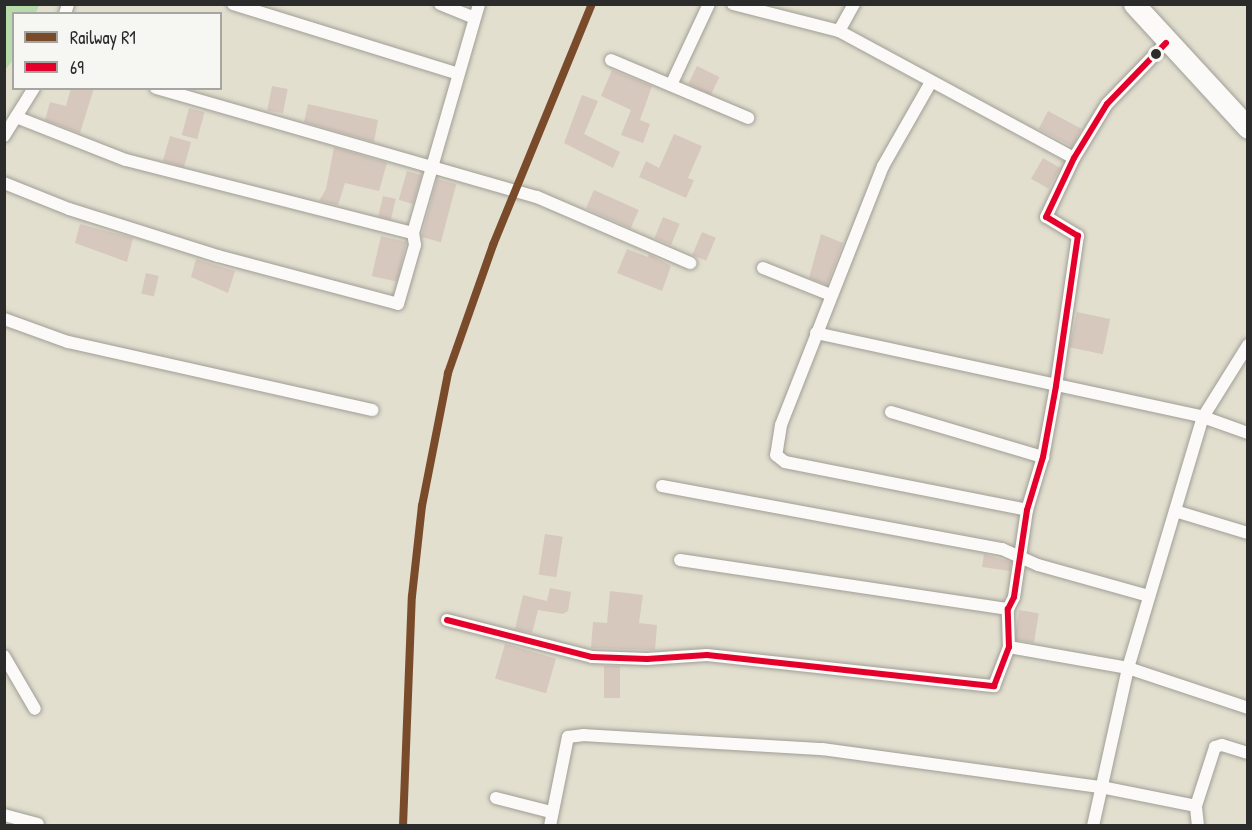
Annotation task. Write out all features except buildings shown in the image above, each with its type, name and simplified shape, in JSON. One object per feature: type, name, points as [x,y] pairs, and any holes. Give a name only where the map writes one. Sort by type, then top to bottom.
[{"type":"highway","points":[[1134,4],[1248,128]]},
{"type":"street","points":[[233,4],[456,73]]},
{"type":"street","points":[[440,4],[473,17]]},
{"type":"street","points":[[4,183],[69,209],[218,256],[398,304],[415,245],[413,233],[434,168],[456,73],[472,37],[473,17],[479,4]]},
{"type":"street","points":[[671,85],[709,4]]},
{"type":"street","points":[[733,4],[774,9],[839,31],[1074,158]]},
{"type":"street","points":[[839,31],[854,4]]},
{"type":"street","points":[[447,620],[592,657],[647,659],[707,655],[994,686],[1009,647],[1008,609],[1023,557],[1027,510],[1043,457],[1078,236],[1046,217],[1074,158],[1107,104],[1167,42]]},
{"type":"street","points":[[611,60],[747,118]]},
{"type":"street","points":[[931,82],[883,166],[781,425],[776,455],[785,462],[1027,510]]},
{"type":"street","points":[[4,136],[33,90]]},
{"type":"street","points":[[163,90],[537,197],[690,263]]},
{"type":"street","points":[[16,117],[126,160],[413,233]]},
{"type":"street","points":[[763,268],[831,295]]},
{"type":"street","points":[[4,319],[68,342],[373,410]]},
{"type":"street","points":[[816,333],[1203,417],[1248,433]]},
{"type":"street","points":[[1093,825],[1128,668],[1203,417],[1248,345]]},
{"type":"street","points":[[891,412],[1043,457]]},
{"type":"street","points":[[662,486],[1002,549],[1149,596]]},
{"type":"street","points":[[1175,511],[1248,533]]},
{"type":"street","points":[[680,560],[1008,609]]},
{"type":"street","points":[[1009,647],[1128,668],[1248,708]]},
{"type":"street","points":[[4,656],[35,709]]},
{"type":"street","points":[[550,825],[568,737],[584,735],[822,750],[1101,788],[1196,806]]},
{"type":"street","points":[[1198,825],[1196,806],[1215,747],[1222,745],[1248,753]]},
{"type":"street","points":[[496,798],[551,812]]},
{"type":"street","points":[[4,816],[38,824]]},
{"type":"green space","points":[[5,4],[39,5],[36,12],[12,12],[12,61],[5,70]]},
{"type":"rail line","name":"R1","points":[[403,826],[412,596],[422,506],[448,373],[493,245],[592,4]]},
{"type":"transit line","name":"69","points":[[447,620],[592,657],[647,659],[707,655],[994,686],[1009,647],[1008,609],[1014,597],[1027,510],[1043,457],[1078,236],[1046,217],[1074,158],[1107,104],[1166,43]]}]
